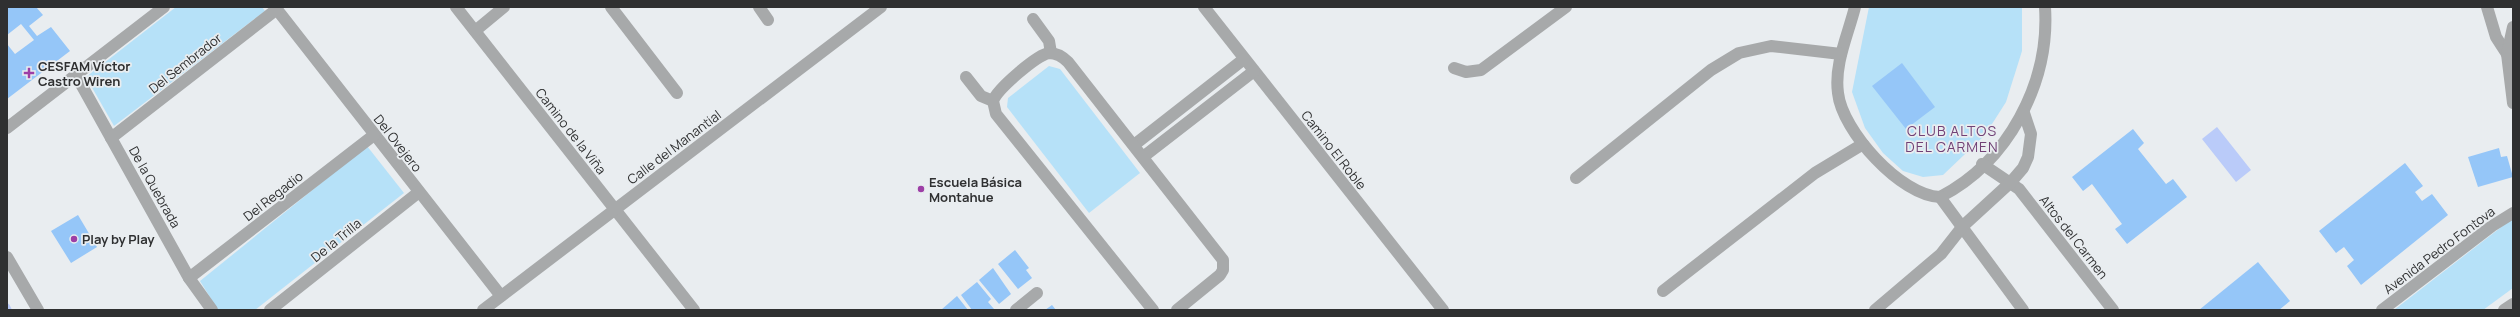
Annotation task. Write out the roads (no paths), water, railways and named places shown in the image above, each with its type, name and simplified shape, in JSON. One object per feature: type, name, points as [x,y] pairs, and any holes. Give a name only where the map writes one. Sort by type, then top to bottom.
[{"type":"street","points":[[7,128],[164,7]]},
{"type":"street","name":"Camino de la Viña","points":[[456,7],[694,310]]},
{"type":"street","points":[[475,31],[504,7]]},
{"type":"street","points":[[611,7],[677,93]]},
{"type":"street","points":[[759,7],[768,20]]},
{"type":"street","name":"Calle del Manantial","points":[[483,310],[881,7]]},
{"type":"street","name":"Camino El Roble","points":[[1204,7],[1443,310]]},
{"type":"street","points":[[1454,68],[1466,72],[1481,70],[1566,7]]},
{"type":"street","points":[[1855,7],[1841,54],[1837,82],[1840,106],[1863,144],[1889,170],[1921,193],[1940,197],[2023,310]]},
{"type":"street","points":[[1940,197],[1956,187],[1982,164],[2001,144],[2024,113],[2039,73],[2045,7]]},
{"type":"street","name":"Del Ovejero","points":[[276,8],[500,296]]},
{"type":"street","name":"Del Sembrador","points":[[111,138],[276,8]]},
{"type":"street","points":[[2488,13],[2501,25],[2513,18]]},
{"type":"street","points":[[2488,13],[2496,37],[2507,54]]},
{"type":"street","points":[[1033,19],[1049,41],[1051,53]]},
{"type":"street","points":[[2513,27],[2507,54],[2513,103]]},
{"type":"street","points":[[1576,178],[1711,70],[1739,53],[1771,46],[1841,54]]},
{"type":"street","points":[[1153,310],[996,114],[993,100],[999,90],[1041,57],[1051,53],[1063,57],[1068,62],[1223,260],[1224,265],[1220,276],[1177,310]]},
{"type":"street","points":[[1134,145],[1244,59]]},
{"type":"street","points":[[1143,157],[1254,71]]},
{"type":"street","name":"De la Quebrada","points":[[76,75],[189,278],[212,310]]},
{"type":"street","points":[[966,77],[981,96],[993,100]]},
{"type":"street","points":[[1875,310],[1941,254],[1962,226],[2011,182],[2023,168],[2030,146],[2028,123],[2024,113]]},
{"type":"street","name":"Del Regadio","points":[[189,278],[374,135]]},
{"type":"street","points":[[1663,291],[1815,173],[1863,144]]},
{"type":"street","name":"Altos del Carmen","points":[[1982,164],[2011,182],[2113,310]]},
{"type":"street","name":"De la Trilla","points":[[270,310],[419,192]]},
{"type":"street","name":"Avenida Pedro Fontova","points":[[2382,310],[2492,226],[2513,213]]},
{"type":"street","points":[[7,257],[38,310]]},
{"type":"street","points":[[1016,310],[1037,293]]},
{"type":"street","points":[[2504,310],[2513,304]]},
{"type":"waterway","points":[[7,306],[9,310]]},
{"type":"place","name":"CESFAM Víctor Castro Wiren","points":[[29,73]]},
{"type":"place","name":"Escuela Básica Montahue","points":[[921,189]]},
{"type":"place","name":"Play by Play","points":[[74,239]]},
{"type":"district","name":"CLUB ALTOS DEL CARMEN","points":[[1952,138]]}]
